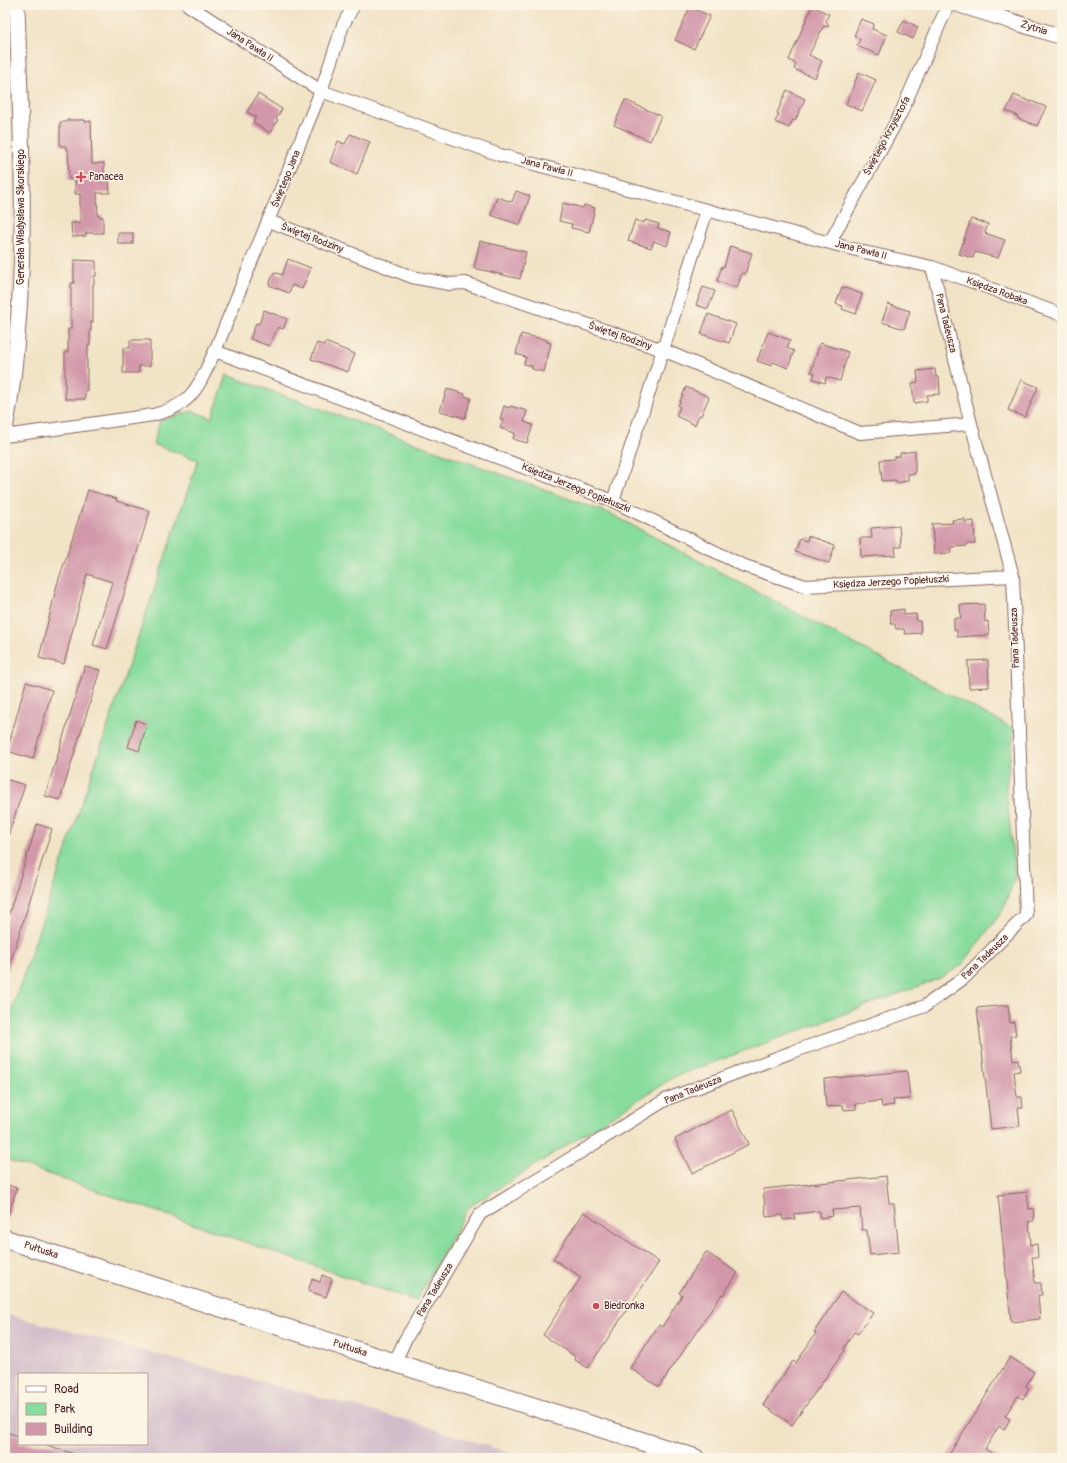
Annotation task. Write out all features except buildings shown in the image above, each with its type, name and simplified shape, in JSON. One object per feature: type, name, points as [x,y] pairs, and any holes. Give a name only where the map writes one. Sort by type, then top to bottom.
[{"type":"main road","name":"Pułtuska","points":[[5,1239],[694,1458]]},
{"type":"street","name":"Generała Władysława Sikorskiego","points":[[5,428],[14,370],[22,270],[23,228],[17,5]]},
{"type":"street","name":"Jana Pawła II","points":[[188,5],[322,91],[500,155],[864,252],[932,267]]},
{"type":"street","name":"Świętego Jana","points":[[5,436],[153,415],[168,411],[191,396],[199,385],[215,351],[322,91],[343,26],[354,5]]},
{"type":"street","name":"Świętego Krzysztofa","points":[[830,242],[900,115],[948,5]]},
{"type":"street","name":"Żytnia","points":[[960,5],[1062,36]]},
{"type":"street","points":[[613,501],[707,210]]},
{"type":"street","name":"Świętej Rodziny","points":[[269,221],[412,277],[449,284],[465,283],[663,350],[860,433],[971,424]]},
{"type":"street","name":"Księdza Robaka","points":[[932,267],[1062,315]]},
{"type":"street","name":"Pana Tadeusza","points":[[395,1362],[405,1340],[480,1214],[667,1099],[792,1052],[925,1006],[964,978],[1026,915],[1012,576],[971,424],[932,267]]},
{"type":"street","name":"Księdza Jerzego Popiełuszki","points":[[215,351],[613,501],[742,565],[805,586],[1012,576]]},
{"type":"shaded area","points":[[5,1314],[413,1422],[526,1458],[5,1458]]},
{"type":"green space","points":[[227,375],[611,514],[1014,729],[1006,789],[1015,877],[1003,910],[962,965],[938,979],[674,1077],[469,1207],[416,1301],[5,1159],[5,1030],[198,460],[153,444],[160,421],[192,411],[212,418]]},
{"type":"place","name":"Panacea","points":[[81,177]]},
{"type":"place","name":"Biedronka","points":[[596,1306]]}]
